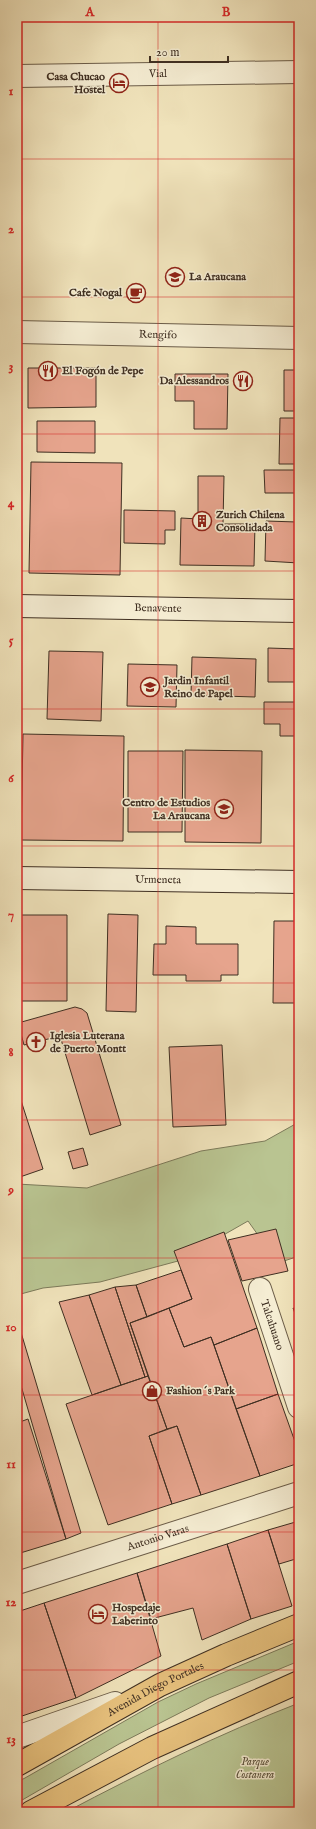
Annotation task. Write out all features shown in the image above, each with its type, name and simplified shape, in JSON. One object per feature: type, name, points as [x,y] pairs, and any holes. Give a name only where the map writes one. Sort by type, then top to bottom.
[{"type":"highway","name":"Avenida Diego Portales","points":[[17,1765],[160,1685],[226,1655],[299,1625]]},
{"type":"highway","points":[[31,1812],[152,1748],[299,1682]]},
{"type":"street","name":"Vial","points":[[17,76],[299,72]]},
{"type":"street","name":"Rengifo","points":[[17,332],[299,338]]},
{"type":"street","name":"Benavente","points":[[17,606],[299,611]]},
{"type":"street","name":"Urmeneta","points":[[17,878],[299,882]]},
{"type":"street","name":"Talcahuano","points":[[260,1289],[299,1407]]},
{"type":"street","name":"Antonio Varas","points":[[17,1583],[299,1493]]},
{"type":"street","points":[[17,1737],[117,1703],[160,1685]]},
{"type":"green space","points":[[299,1122],[299,1256],[278,1263],[248,1221],[178,1261],[100,1282],[43,1288],[17,1295],[17,1184],[87,1188],[201,1151],[265,1141]]},
{"type":"green space","points":[[299,1641],[299,1661],[209,1698],[119,1744],[17,1803],[17,1782],[158,1702],[196,1684]]},
{"type":"green space","name":"Parque Costanera","points":[[299,1703],[299,1812],[66,1812],[181,1754],[240,1727]]},
{"type":"building","points":[[28,368],[96,368],[96,407],[28,408]]},
{"type":"building","points":[[284,370],[299,370],[299,411],[284,411]]},
{"type":"building","points":[[175,374],[228,374],[227,429],[194,429],[194,401],[175,401]]},
{"type":"building","points":[[280,418],[299,418],[299,464],[279,464]]},
{"type":"building","points":[[37,421],[95,421],[95,453],[37,452]]},
{"type":"building","points":[[31,462],[122,463],[120,575],[29,573]]},
{"type":"building","points":[[264,470],[299,470],[299,493],[265,493]]},
{"type":"building","name":"Zurich Chilena Consolidada","points":[[198,476],[224,476],[223,524],[255,524],[254,566],[180,565],[181,518],[198,519]]},
{"type":"building","points":[[298,496],[299,563],[265,561],[266,521],[297,522]]},
{"type":"building","points":[[124,510],[175,511],[175,530],[165,530],[165,544],[124,543]]},
{"type":"building","points":[[268,648],[299,649],[299,682],[268,682]]},
{"type":"building","points":[[49,651],[103,652],[101,721],[47,719]]},
{"type":"building","points":[[192,657],[256,659],[255,697],[191,695]]},
{"type":"building","points":[[128,664],[177,665],[176,707],[127,706]]},
{"type":"building","points":[[264,702],[299,702],[299,736],[280,736],[280,724],[264,724]]},
{"type":"building","points":[[23,734],[124,736],[123,841],[21,840]]},
{"type":"building","points":[[185,750],[262,751],[261,843],[185,842]]},
{"type":"building","points":[[128,751],[183,751],[182,832],[128,832]]},
{"type":"building","points":[[108,914],[138,915],[136,1012],[106,1011]]},
{"type":"building","points":[[17,915],[67,915],[67,1001],[17,1001]]},
{"type":"building","points":[[274,921],[299,921],[299,1003],[273,1003]]},
{"type":"building","points":[[166,926],[196,927],[196,944],[238,944],[238,975],[221,975],[221,981],[186,981],[186,975],[153,975],[154,944],[166,944]]},
{"type":"building","points":[[75,1007],[82,1009],[87,1013],[121,1125],[90,1135],[60,1036],[24,1045],[18,1023]]},
{"type":"building","points":[[222,1045],[226,1125],[173,1127],[169,1047]]},
{"type":"building","points":[[17,1088],[43,1169],[17,1178]]},
{"type":"building","points":[[83,1148],[88,1165],[73,1169],[68,1152]]},
{"type":"building","points":[[276,1229],[288,1271],[242,1281],[228,1240]]},
{"type":"building","points":[[224,1232],[257,1328],[214,1345],[211,1337],[184,1347],[169,1308],[192,1299],[174,1251]]},
{"type":"building","points":[[181,1270],[192,1299],[147,1317],[136,1285]]},
{"type":"building","points":[[136,1285],[147,1317],[130,1323],[148,1376],[145,1377],[115,1287]]},
{"type":"building","points":[[115,1287],[145,1377],[121,1385],[89,1295]]},
{"type":"building","points":[[89,1295],[121,1385],[92,1395],[59,1302]]},
{"type":"building","points":[[169,1308],[184,1347],[211,1337],[260,1476],[201,1495],[177,1426],[167,1429],[130,1323]]},
{"type":"building","points":[[293,1308],[299,1310],[299,1325]]},
{"type":"building","points":[[17,1319],[81,1533],[66,1539],[17,1372]]},
{"type":"building","points":[[257,1328],[278,1394],[236,1409],[214,1345]]},
{"type":"building","points":[[148,1376],[167,1429],[149,1436],[172,1504],[108,1525],[66,1404]]},
{"type":"building","points":[[278,1394],[299,1453],[299,1463],[260,1476],[236,1409]]},
{"type":"building","points":[[28,1419],[66,1539],[17,1554],[17,1423]]},
{"type":"building","points":[[177,1426],[201,1495],[172,1504],[149,1436]]},
{"type":"building","points":[[299,1521],[299,1558],[279,1564],[268,1530]]},
{"type":"building","points":[[268,1530],[292,1606],[251,1619],[227,1544]]},
{"type":"building","points":[[227,1544],[251,1619],[202,1640],[193,1608],[151,1619],[137,1573]]},
{"type":"building","points":[[137,1573],[161,1656],[76,1698],[44,1603]]},
{"type":"building","points":[[44,1603],[76,1698],[19,1717],[17,1712],[17,1612]]},
{"type":"place","name":"Casa Chucao Hostel","points":[[119,83]]},
{"type":"place","name":"La Araucana","points":[[175,277]]},
{"type":"place","name":"Cafe Nogal","points":[[136,293]]},
{"type":"place","name":"El Fogón de Pepe","points":[[48,371]]},
{"type":"place","name":"Da Alessandros","points":[[243,381]]},
{"type":"place","name":"Zurich Chilena Consolidada","points":[[202,521]]},
{"type":"place","name":"Jardin Infantil Reino de Papel","points":[[150,687]]},
{"type":"place","name":"Centro de Estudios La Araucana","points":[[224,809]]},
{"type":"place","name":"Iglesia Luterana de Puerto Montt","points":[[36,1042]]},
{"type":"place","name":"Fashion´s Park","points":[[152,1391]]},
{"type":"place","name":"Hospedaje Laberinto","points":[[98,1614]]}]
